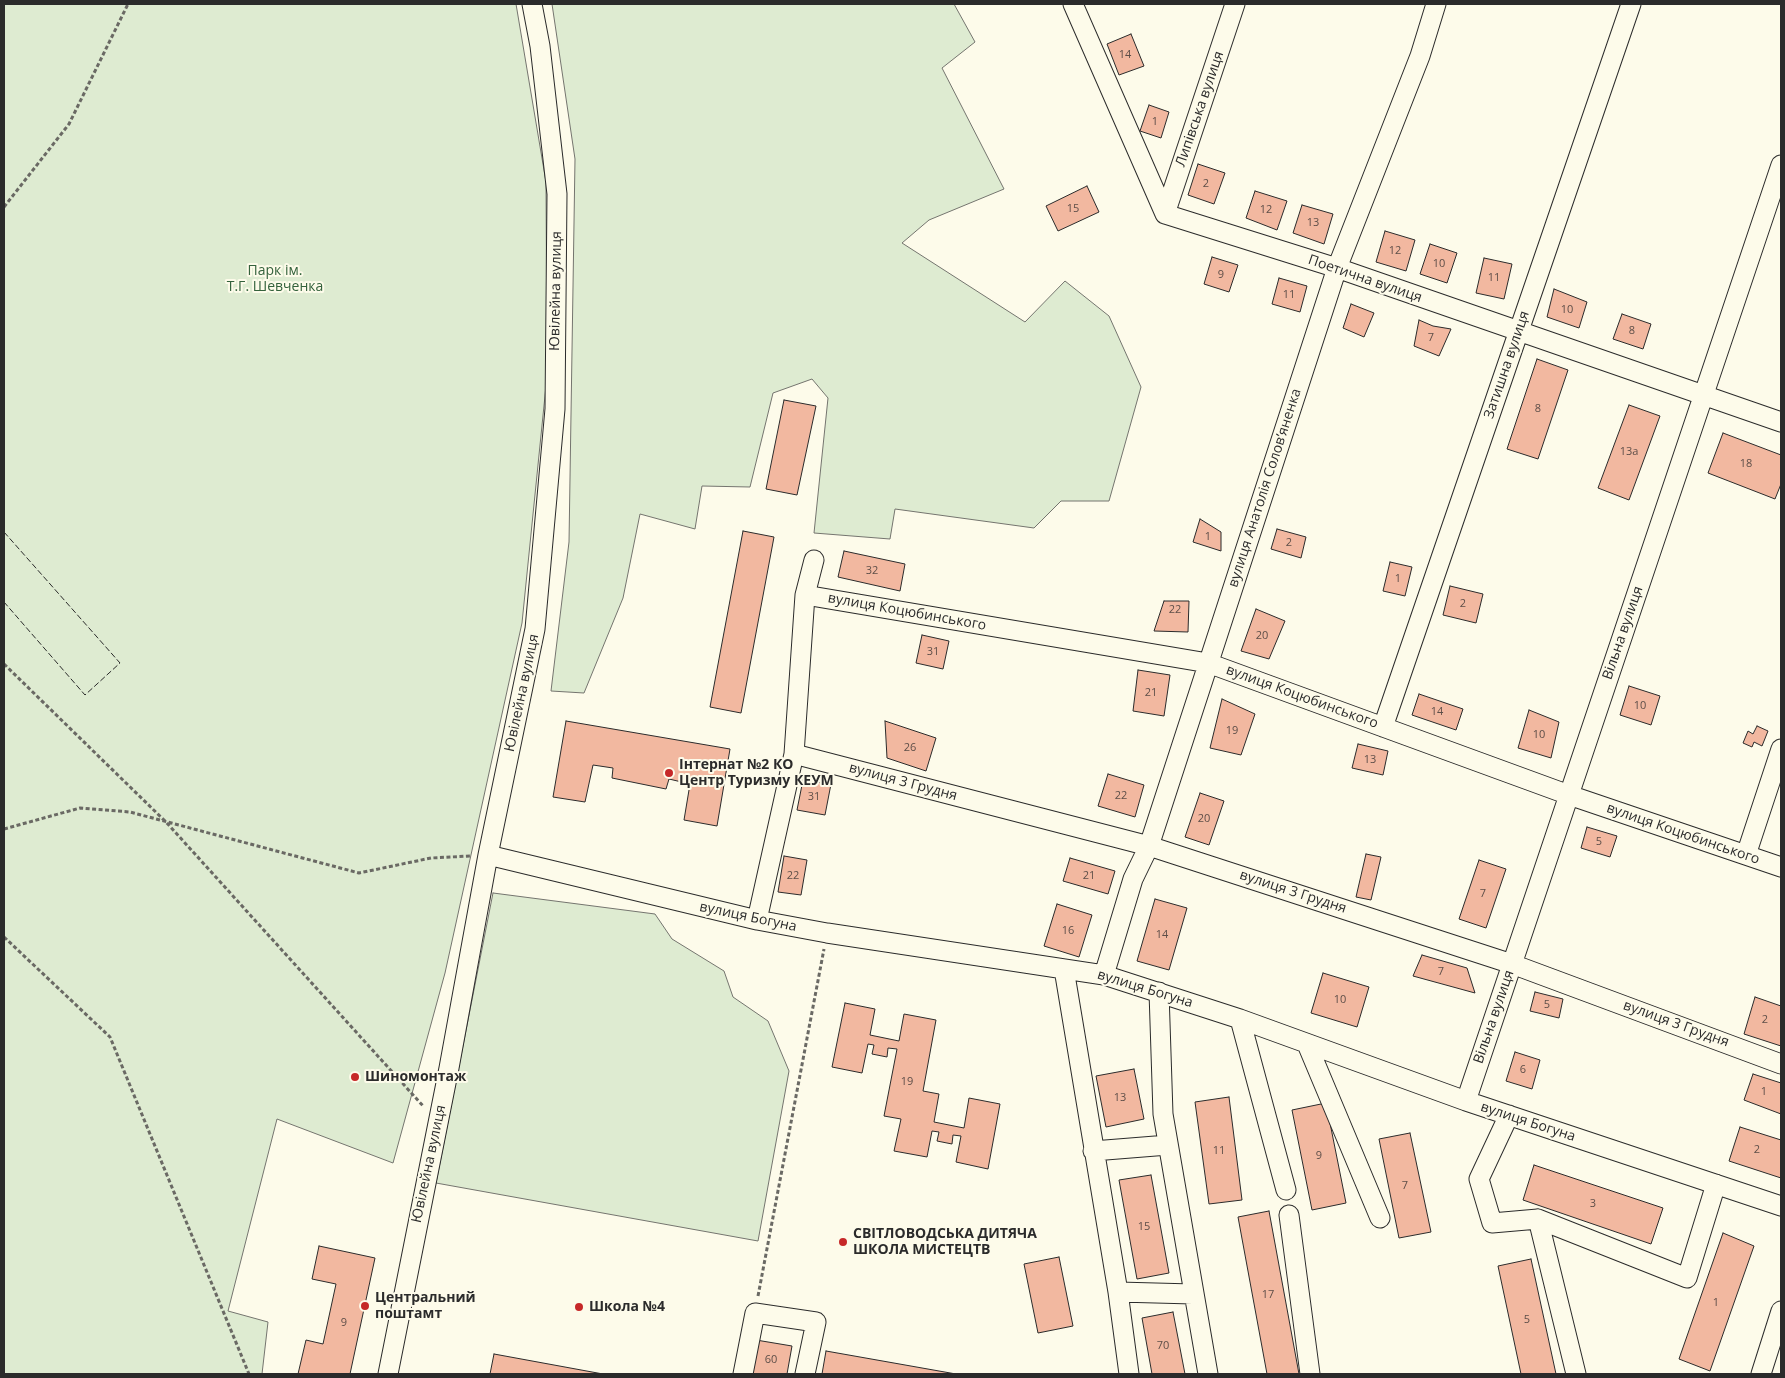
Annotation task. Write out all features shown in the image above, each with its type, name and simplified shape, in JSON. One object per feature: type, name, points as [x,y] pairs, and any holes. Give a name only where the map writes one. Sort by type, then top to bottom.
[{"type":"street","name":"Ювілейна вулиця","points":[[388,1374],[488,855],[536,629],[555,410],[557,194],[540,46],[532,4]]},
{"type":"street","points":[[1073,4],[1165,214]]},
{"type":"street","name":"Липівська вулиця","points":[[1165,214],[1235,4]]},
{"type":"street","name":"вулиця Анатолія Соловʼяненка","points":[[1104,975],[1133,878],[1149,846],[1337,268],[1420,56],[1436,4]]},
{"type":"street","name":"Затишна вулиця","points":[[1383,726],[1631,4]]},
{"type":"street","name":"Вільна вулиця","points":[[1466,1101],[1781,165]]},
{"type":"street","name":"Поетична вулиця","points":[[1165,214],[1337,268],[1781,422]]},
{"type":"street","points":[[757,920],[794,754],[805,595],[814,560]]},
{"type":"street","name":"вулиця Коцюбинського","points":[[805,595],[1208,662],[1569,795],[1781,868]]},
{"type":"street","points":[[1746,855],[1781,750]]},
{"type":"street","name":"вулиця 3 Грудня","points":[[794,754],[1149,846],[1512,964],[1781,1064]]},
{"type":"street","name":"вулиця Богуна","points":[[488,855],[757,920],[827,934],[1104,975],[1240,1019],[1466,1101],[1781,1206]]},
{"type":"street","points":[[1064,969],[1118,1292],[1129,1374]]},
{"type":"street","points":[[1159,992],[1163,1114],[1208,1374]]},
{"type":"street","points":[[1240,1019],[1286,1190]]},
{"type":"street","points":[[1306,1044],[1380,1218]]},
{"type":"street","points":[[1509,1115],[1479,1179],[1492,1223],[1538,1219],[1687,1278],[1716,1184]]},
{"type":"street","points":[[1093,1151],[1168,1145]]},
{"type":"street","points":[[1289,1215],[1310,1374]]},
{"type":"street","points":[[1538,1219],[1576,1374]]},
{"type":"street","points":[[1118,1292],[1193,1294]]},
{"type":"street","points":[[1761,1374],[1781,1311]]},
{"type":"street","points":[[743,1374],[755,1313],[816,1322],[805,1374]]},
{"type":"path","points":[[4,207],[69,124],[128,4]]},
{"type":"path","points":[[4,664],[166,822],[438,1122]]},
{"type":"path","points":[[4,829],[80,808],[130,812],[358,873],[431,858],[488,855]]},
{"type":"path","points":[[755,1313],[827,934]]},
{"type":"path","points":[[4,937],[110,1037],[249,1374]]},
{"type":"green space","name":"Парк ім. Т.Г. Шевченка","points":[[4,4],[516,4],[546,182],[547,376],[522,623],[445,973],[393,1163],[277,1119],[228,1311],[268,1322],[262,1374],[4,1374]]},
{"type":"green space","points":[[552,4],[954,4],[975,42],[942,68],[1004,189],[929,220],[902,243],[1025,322],[1065,281],[1109,316],[1141,387],[1109,501],[1061,501],[1034,528],[895,509],[890,539],[814,533],[828,398],[812,379],[773,393],[750,487],[702,486],[695,529],[640,514],[623,598],[584,693],[551,691],[569,542],[575,159]]},
{"type":"green space","points":[[493,893],[655,914],[672,939],[724,971],[733,997],[768,1021],[789,1071],[758,1241],[436,1183]]},
{"type":"building","points":[[1131,34],[1144,66],[1119,75],[1107,44]]},
{"type":"building","points":[[1149,105],[1169,112],[1161,138],[1140,131]]},
{"type":"building","points":[[1198,164],[1225,173],[1214,204],[1188,195]]},
{"type":"building","points":[[1087,186],[1099,212],[1058,231],[1046,206]]},
{"type":"building","points":[[1255,191],[1287,201],[1277,230],[1246,218]]},
{"type":"building","points":[[1302,205],[1333,214],[1324,244],[1293,233]]},
{"type":"building","points":[[1385,231],[1415,240],[1406,271],[1376,262]]},
{"type":"building","points":[[1430,244],[1457,253],[1447,283],[1420,274]]},
{"type":"building","points":[[1212,257],[1238,265],[1229,292],[1204,284]]},
{"type":"building","points":[[1484,258],[1512,264],[1504,299],[1476,293]]},
{"type":"building","points":[[1279,278],[1307,286],[1300,312],[1272,304]]},
{"type":"building","points":[[1554,289],[1587,302],[1579,328],[1547,317]]},
{"type":"building","points":[[1351,304],[1374,313],[1364,337],[1343,328]]},
{"type":"building","points":[[1622,314],[1651,324],[1643,349],[1613,339]]},
{"type":"building","points":[[1419,320],[1433,326],[1451,329],[1439,356],[1414,346]]},
{"type":"building","points":[[1537,359],[1568,370],[1538,459],[1507,449]]},
{"type":"building","points":[[784,400],[816,406],[797,495],[766,489]]},
{"type":"building","points":[[1629,405],[1660,416],[1629,500],[1598,488]]},
{"type":"building","points":[[1723,433],[1781,455],[1781,484],[1775,499],[1708,473]]},
{"type":"building","points":[[1200,519],[1221,532],[1221,551],[1193,542]]},
{"type":"building","points":[[1277,529],[1306,537],[1301,558],[1271,549]]},
{"type":"building","points":[[743,531],[774,537],[741,713],[710,707]]},
{"type":"building","points":[[844,551],[905,564],[900,591],[838,577]]},
{"type":"building","points":[[1390,562],[1412,567],[1405,596],[1383,591]]},
{"type":"building","points":[[1450,586],[1483,594],[1476,623],[1443,615]]},
{"type":"building","points":[[1164,601],[1189,601],[1188,632],[1154,631]]},
{"type":"building","points":[[1256,609],[1285,621],[1269,659],[1241,651]]},
{"type":"building","points":[[922,635],[949,641],[943,669],[916,663]]},
{"type":"building","points":[[1138,670],[1170,675],[1164,716],[1133,711]]},
{"type":"building","points":[[1629,686],[1660,696],[1651,725],[1620,715]]},
{"type":"building","points":[[1419,694],[1463,709],[1456,730],[1412,715]]},
{"type":"building","points":[[1222,699],[1255,714],[1241,755],[1210,748]]},
{"type":"building","points":[[1529,710],[1559,722],[1551,758],[1518,748]]},
{"type":"building","name":"Інтернат №2 КО Центр Туризму КЕУМ","points":[[566,721],[730,749],[717,826],[684,820],[690,784],[669,779],[666,789],[612,778],[613,768],[593,765],[585,802],[553,797]]},
{"type":"building","points":[[885,721],[936,738],[926,771],[887,758]]},
{"type":"building","points":[[1757,726],[1768,731],[1762,746],[1754,742],[1752,747],[1743,743],[1748,731],[1753,734]]},
{"type":"building","points":[[1358,744],[1388,751],[1383,775],[1352,768]]},
{"type":"building","points":[[1108,774],[1144,785],[1135,817],[1098,806]]},
{"type":"building","points":[[803,780],[831,784],[825,815],[797,810]]},
{"type":"building","points":[[1200,793],[1224,801],[1209,845],[1185,837]]},
{"type":"building","points":[[1587,827],[1617,836],[1610,857],[1581,848]]},
{"type":"building","points":[[1366,854],[1381,857],[1371,900],[1356,897]]},
{"type":"building","points":[[784,856],[807,860],[801,895],[778,892]]},
{"type":"building","points":[[1070,858],[1115,871],[1108,894],[1063,881]]},
{"type":"building","points":[[1479,860],[1506,869],[1486,928],[1459,919]]},
{"type":"building","points":[[1155,899],[1187,908],[1169,970],[1137,961]]},
{"type":"building","points":[[1057,904],[1092,915],[1079,957],[1044,946]]},
{"type":"building","points":[[1422,955],[1467,968],[1475,993],[1413,976]]},
{"type":"building","points":[[1323,973],[1369,987],[1357,1027],[1311,1013]]},
{"type":"building","points":[[1535,992],[1563,999],[1559,1018],[1530,1011]]},
{"type":"building","points":[[1755,997],[1781,1006],[1781,1046],[1744,1034]]},
{"type":"building","points":[[845,1003],[875,1009],[870,1035],[899,1041],[904,1014],[936,1020],[923,1091],[939,1094],[934,1122],[964,1128],[969,1098],[1000,1104],[988,1169],[956,1162],[961,1136],[953,1135],[952,1144],[937,1141],[939,1132],[932,1131],[927,1157],[894,1151],[901,1119],[884,1116],[897,1049],[888,1048],[887,1057],[872,1054],[874,1045],[868,1044],[862,1073],[832,1067]]},
{"type":"building","points":[[1515,1052],[1540,1060],[1532,1089],[1506,1081]]},
{"type":"building","points":[[1134,1069],[1144,1119],[1106,1127],[1096,1076]]},
{"type":"building","points":[[1753,1074],[1781,1083],[1781,1114],[1744,1100]]},
{"type":"building","points":[[1229,1097],[1242,1200],[1209,1204],[1195,1102]]},
{"type":"building","points":[[1326,1103],[1346,1203],[1312,1210],[1292,1110]]},
{"type":"building","points":[[1740,1127],[1781,1140],[1781,1178],[1729,1161]]},
{"type":"building","points":[[1410,1133],[1431,1232],[1399,1238],[1379,1139]]},
{"type":"building","points":[[1534,1165],[1663,1208],[1651,1244],[1523,1200]]},
{"type":"building","points":[[1151,1175],[1169,1273],[1137,1279],[1119,1180]]},
{"type":"building","points":[[1269,1211],[1299,1374],[1267,1374],[1238,1217]]},
{"type":"building","points":[[1723,1233],[1754,1246],[1710,1371],[1679,1359]]},
{"type":"building","points":[[319,1246],[375,1258],[350,1374],[298,1374],[306,1340],[323,1344],[336,1284],[312,1279]]},
{"type":"building","points":[[1059,1257],[1073,1326],[1038,1333],[1024,1264]]},
{"type":"building","points":[[1531,1259],[1556,1374],[1521,1374],[1498,1266]]},
{"type":"building","points":[[1173,1312],[1185,1374],[1152,1374],[1142,1318]]},
{"type":"building","points":[[756,1340],[792,1346],[787,1374],[750,1374]]},
{"type":"building","points":[[826,1351],[956,1374],[822,1374]]},
{"type":"building","points":[[494,1354],[603,1374],[490,1374]]},
{"type":"fence","points":[[4,532],[120,663],[85,695],[4,602]]},
{"type":"place","name":"Інтернат №2 КО Центр Туризму КЕУМ","points":[[669,773]]},
{"type":"place","name":"Шиномонтаж","points":[[355,1077]]},
{"type":"place","name":"СВІТЛОВОДСЬКА ДИТЯЧА ШКОЛА МИСТЕЦТВ","points":[[843,1242]]},
{"type":"place","name":"Центральний поштамт","points":[[365,1306]]},
{"type":"place","name":"Школа №4","points":[[579,1307]]}]
